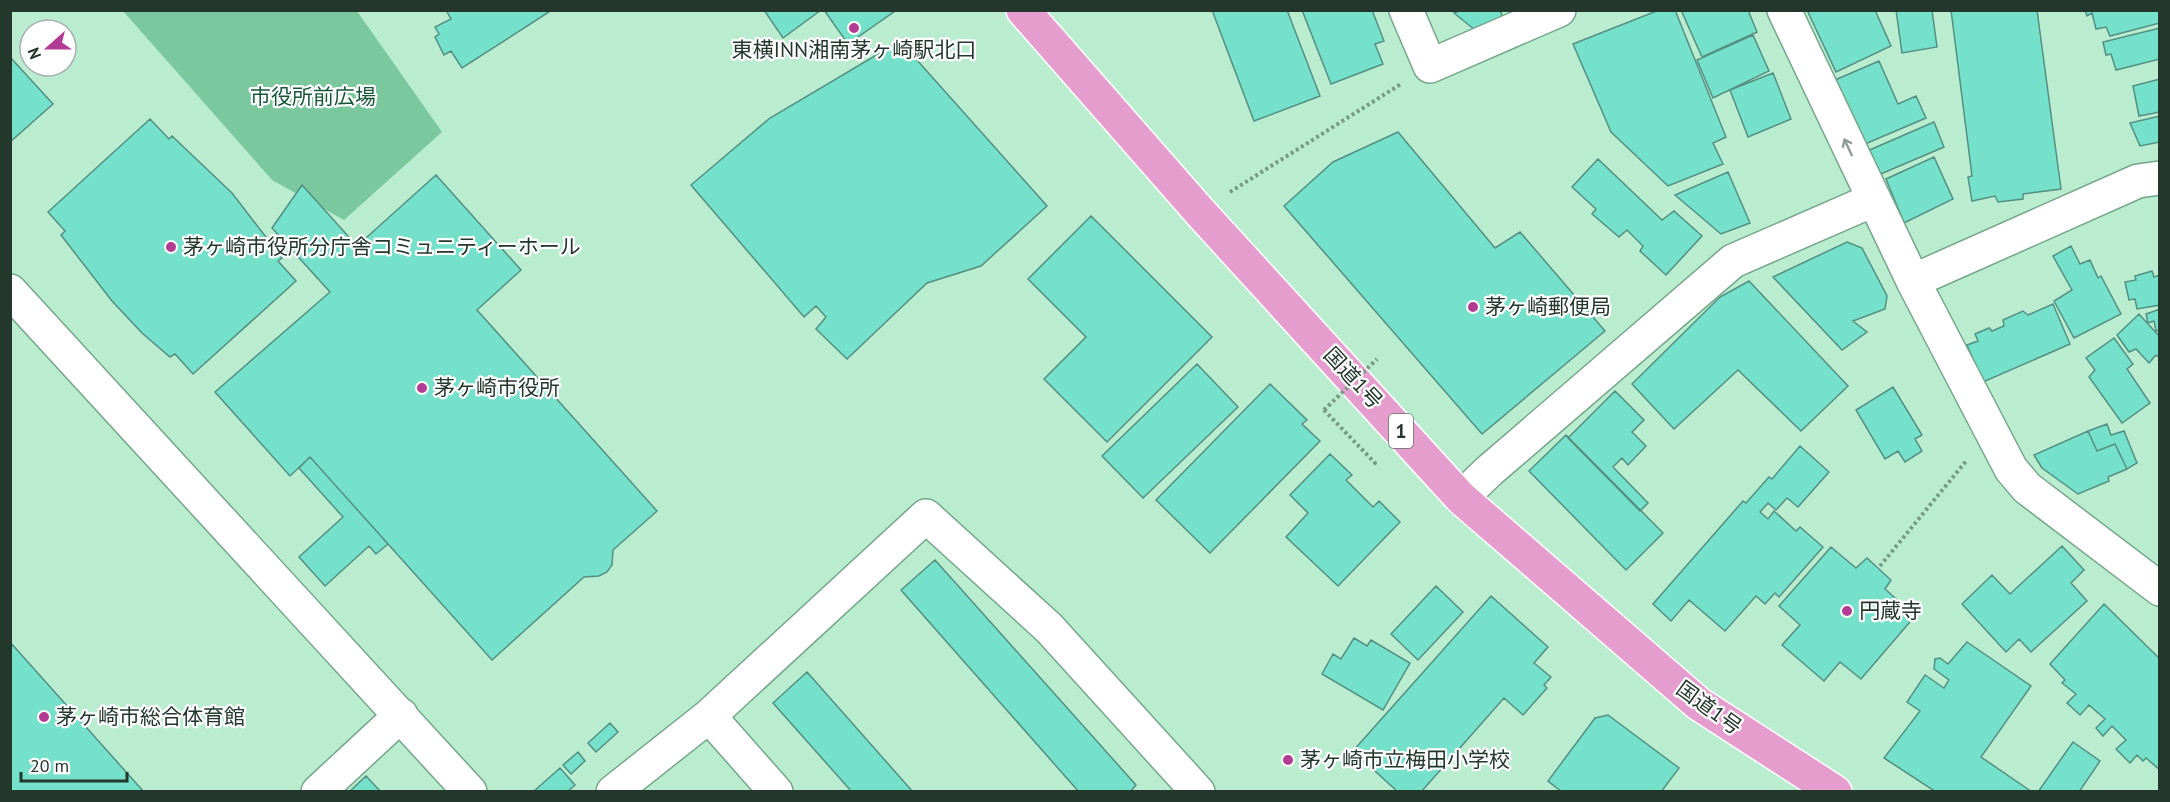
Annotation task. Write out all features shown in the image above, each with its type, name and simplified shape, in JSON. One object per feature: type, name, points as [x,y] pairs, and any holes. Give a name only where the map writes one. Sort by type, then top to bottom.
[{"type":"highway","name":"国道1号","points":[[1023,10],[1200,212],[1461,498],[1698,704],[1835,792]]},
{"type":"street","points":[[1406,10],[1430,66],[1559,10]]},
{"type":"street","points":[[1784,10],[1913,281],[2011,469],[2027,489],[2160,589]]},
{"type":"street","points":[[1913,281],[2138,181],[2160,178]]},
{"type":"street","points":[[1461,498],[1489,471],[1733,261],[1873,200]]},
{"type":"street","points":[[10,291],[470,792]]},
{"type":"street","points":[[613,792],[709,716],[926,516],[1050,628],[1198,792]]},
{"type":"street","points":[[318,792],[401,715]]},
{"type":"street","points":[[709,716],[776,792]]},
{"type":"path","points":[[1200,212],[1430,66]]},
{"type":"path","points":[[1371,465],[1375,463],[1324,410],[1377,359]]},
{"type":"path","points":[[1880,566],[1991,432]]},
{"type":"green space","name":"市役所前広場","points":[[123,11],[357,11],[442,132],[344,220],[272,180]]},
{"type":"building","points":[[446,10],[552,10],[462,68],[451,51],[444,55],[435,37],[439,34],[435,27],[451,19]]},
{"type":"building","points":[[764,10],[821,10],[783,38]]},
{"type":"building","name":"東横INN湘南茅ヶ崎駅北口","points":[[824,10],[895,10],[895,11],[848,44]]},
{"type":"building","points":[[1212,10],[1287,10],[1320,96],[1254,121]]},
{"type":"building","points":[[1302,10],[1372,10],[1384,41],[1375,44],[1383,64],[1331,84]]},
{"type":"building","points":[[1461,10],[1500,10],[1503,18],[1475,30],[1454,13]]},
{"type":"building","points":[[1659,10],[1675,10],[1726,137],[1713,143],[1723,164],[1668,186],[1611,132],[1573,44]]},
{"type":"building","points":[[1681,10],[1748,10],[1757,32],[1702,57]]},
{"type":"building","points":[[1807,10],[1875,10],[1891,46],[1836,72]]},
{"type":"building","points":[[1896,10],[1932,10],[1937,47],[1902,53]]},
{"type":"building","points":[[1951,10],[2037,10],[2061,189],[2023,194],[2023,199],[1998,202],[1995,196],[1972,201],[1968,177],[1972,176]]},
{"type":"building","points":[[2085,10],[2160,10],[2160,23],[2110,36],[2106,27],[2096,29],[2092,13],[2087,16]]},
{"type":"building","points":[[2160,28],[2160,59],[2116,70],[2111,54],[2106,55],[2103,42]]},
{"type":"building","points":[[1753,35],[1769,71],[1713,98],[1697,60]]},
{"type":"building","points":[[900,41],[1047,206],[981,266],[927,283],[847,359],[816,329],[826,317],[816,306],[804,317],[691,185],[770,118]]},
{"type":"building","points":[[10,57],[18,66],[18,78],[29,78],[53,104],[10,142]]},
{"type":"building","points":[[1879,61],[1898,104],[1916,96],[1926,118],[1865,144],[1835,80]]},
{"type":"building","points":[[1773,73],[1791,119],[1748,137],[1730,90]]},
{"type":"building","points":[[2160,79],[2160,112],[2139,116],[2133,86]]},
{"type":"building","points":[[2160,116],[2160,142],[2140,146],[2130,123]]},
{"type":"building","name":"茅ヶ崎市役所分庁舎コミュニティーホール","points":[[150,119],[169,139],[172,136],[232,193],[282,258],[278,261],[296,281],[193,374],[175,354],[170,357],[142,333],[112,301],[61,235],[65,231],[48,212]]},
{"type":"building","points":[[1934,122],[1944,147],[1876,176],[1865,152]]},
{"type":"building","points":[[1398,132],[1495,248],[1520,232],[1605,331],[1482,434],[1284,206],[1333,162]]},
{"type":"building","points":[[1934,157],[1953,199],[1904,223],[1886,179]]},
{"type":"building","points":[[1598,159],[1662,220],[1674,211],[1702,236],[1666,275],[1640,251],[1643,246],[1627,230],[1619,237],[1592,214],[1596,209],[1572,187]]},
{"type":"building","points":[[1728,172],[1750,223],[1721,234],[1675,195]]},
{"type":"building","points":[[436,175],[521,270],[477,310],[657,511],[613,550],[612,565],[607,572],[599,576],[584,577],[492,660],[310,457],[290,476],[215,392],[330,292],[272,228],[302,185],[357,246]]},
{"type":"building","points":[[1091,216],[1212,337],[1107,442],[1044,379],[1086,337],[1028,279]]},
{"type":"building","points":[[1847,242],[1862,248],[1887,296],[1885,309],[1853,321],[1867,332],[1842,350],[1773,277]]},
{"type":"building","points":[[2071,246],[2080,264],[2090,260],[2098,278],[2101,276],[2121,314],[2074,338],[2054,301],[2072,290],[2053,256]]},
{"type":"building","points":[[2152,271],[2154,277],[2160,275],[2160,305],[2137,309],[2135,299],[2129,300],[2125,282],[2136,280],[2135,276]]},
{"type":"building","points":[[1749,281],[1848,386],[1801,431],[1738,370],[1674,429],[1632,384],[1720,297]]},
{"type":"building","points":[[2053,304],[2070,344],[1983,382],[1967,345],[1978,341],[1975,334],[1989,328],[1992,331],[2004,326],[2003,320],[2023,311],[2028,315]]},
{"type":"building","points":[[2160,309],[2160,330],[2156,331],[2154,321],[2148,323],[2146,314]]},
{"type":"building","points":[[2139,314],[2160,337],[2160,358],[2156,355],[2149,363],[2136,349],[2129,352],[2117,335]]},
{"type":"building","points":[[2114,338],[2133,364],[2127,369],[2150,403],[2122,423],[2089,377],[2095,370],[2086,358]]},
{"type":"building","points":[[1197,364],[1238,407],[1143,498],[1102,456]]},
{"type":"building","points":[[1270,384],[1307,420],[1302,424],[1320,441],[1210,553],[1156,500]]},
{"type":"building","points":[[1893,387],[1922,435],[1915,439],[1922,451],[1905,462],[1898,451],[1885,459],[1856,410]]},
{"type":"building","points":[[1615,391],[1644,420],[1632,432],[1646,446],[1628,465],[1622,458],[1613,467],[1648,503],[1640,511],[1568,438]]},
{"type":"building","points":[[2107,424],[2111,435],[2124,431],[2137,463],[2127,469],[2115,444],[2097,451],[2088,431]]},
{"type":"building","points":[[2088,431],[2097,451],[2115,444],[2127,469],[2108,477],[2109,481],[2078,494],[2042,468],[2034,455]]},
{"type":"building","points":[[1566,435],[1663,533],[1626,570],[1529,471]]},
{"type":"building","points":[[1800,446],[1829,472],[1798,507],[1787,498],[1776,510],[1768,503],[1760,512],[1768,519],[1774,511],[1796,531],[1800,527],[1823,547],[1779,597],[1775,593],[1765,604],[1756,596],[1725,631],[1689,600],[1671,621],[1653,604],[1743,501],[1746,503],[1769,477],[1772,479]]},
{"type":"building","points":[[1330,454],[1352,475],[1346,480],[1373,507],[1379,501],[1400,522],[1338,586],[1286,537],[1308,513],[1290,495]]},
{"type":"building","points":[[310,457],[388,544],[376,554],[369,546],[325,586],[299,557],[343,517],[299,468]]},
{"type":"building","points":[[2062,546],[2084,570],[2071,583],[2087,601],[2031,652],[2019,639],[2006,652],[1962,604],[1992,575],[2010,594]]},
{"type":"building","name":"円蔵寺","points":[[1831,547],[1856,568],[1867,558],[1891,580],[1885,589],[1915,616],[1861,679],[1840,662],[1824,681],[1782,645],[1800,625],[1779,606]]},
{"type":"building","points":[[935,560],[1136,785],[1130,792],[1079,792],[901,590]]},
{"type":"building","points":[[1436,586],[1463,612],[1418,660],[1391,634]]},
{"type":"building","points":[[1491,596],[1548,647],[1534,663],[1551,677],[1544,685],[1547,688],[1523,715],[1504,698],[1421,792],[1398,792],[1353,751]]},
{"type":"building","points":[[2104,604],[2160,659],[2160,770],[2146,758],[2143,761],[2137,755],[2130,763],[2116,749],[2126,740],[2112,726],[2103,736],[2096,728],[2105,719],[2089,705],[2080,715],[2067,703],[2076,694],[2062,683],[2065,680],[2050,664]]},
{"type":"building","points":[[1354,638],[1367,646],[1371,640],[1410,663],[1383,710],[1322,674],[1333,654],[1341,659]]},
{"type":"building","name":"茅ヶ崎市総合体育館","points":[[10,642],[144,792],[10,792]]},
{"type":"building","points":[[1967,642],[2031,686],[1981,757],[2032,792],[1936,792],[1884,758],[1920,711],[1907,702],[1925,675],[1944,688],[1949,680],[1934,669],[1935,659],[1940,658],[1948,664]]},
{"type":"building","points":[[807,672],[913,792],[852,792],[773,703]]},
{"type":"building","points":[[1608,715],[1679,768],[1661,792],[1562,792],[1548,781],[1595,718]]},
{"type":"building","points":[[610,723],[618,732],[596,752],[588,743]]},
{"type":"building","points":[[2073,742],[2100,761],[2079,792],[2038,792]]},
{"type":"building","points":[[578,752],[585,761],[571,774],[563,765]]},
{"type":"building","points":[[560,768],[575,785],[567,792],[533,792]]},
{"type":"building","points":[[366,776],[381,792],[349,792]]},
{"type":"place","name":"東横INN湘南茅ヶ崎駅北口","points":[[854,28]]},
{"type":"place","name":"茅ヶ崎市役所分庁舎コミュニティーホール","points":[[171,247]]},
{"type":"place","name":"茅ヶ崎郵便局","points":[[1473,307]]},
{"type":"place","name":"茅ヶ崎市役所","points":[[422,388]]},
{"type":"place","name":"円蔵寺","points":[[1847,611]]},
{"type":"place","name":"茅ヶ崎市総合体育館","points":[[44,717]]},
{"type":"place","name":"茅ヶ崎市立梅田小学校","points":[[1288,760]]}]
